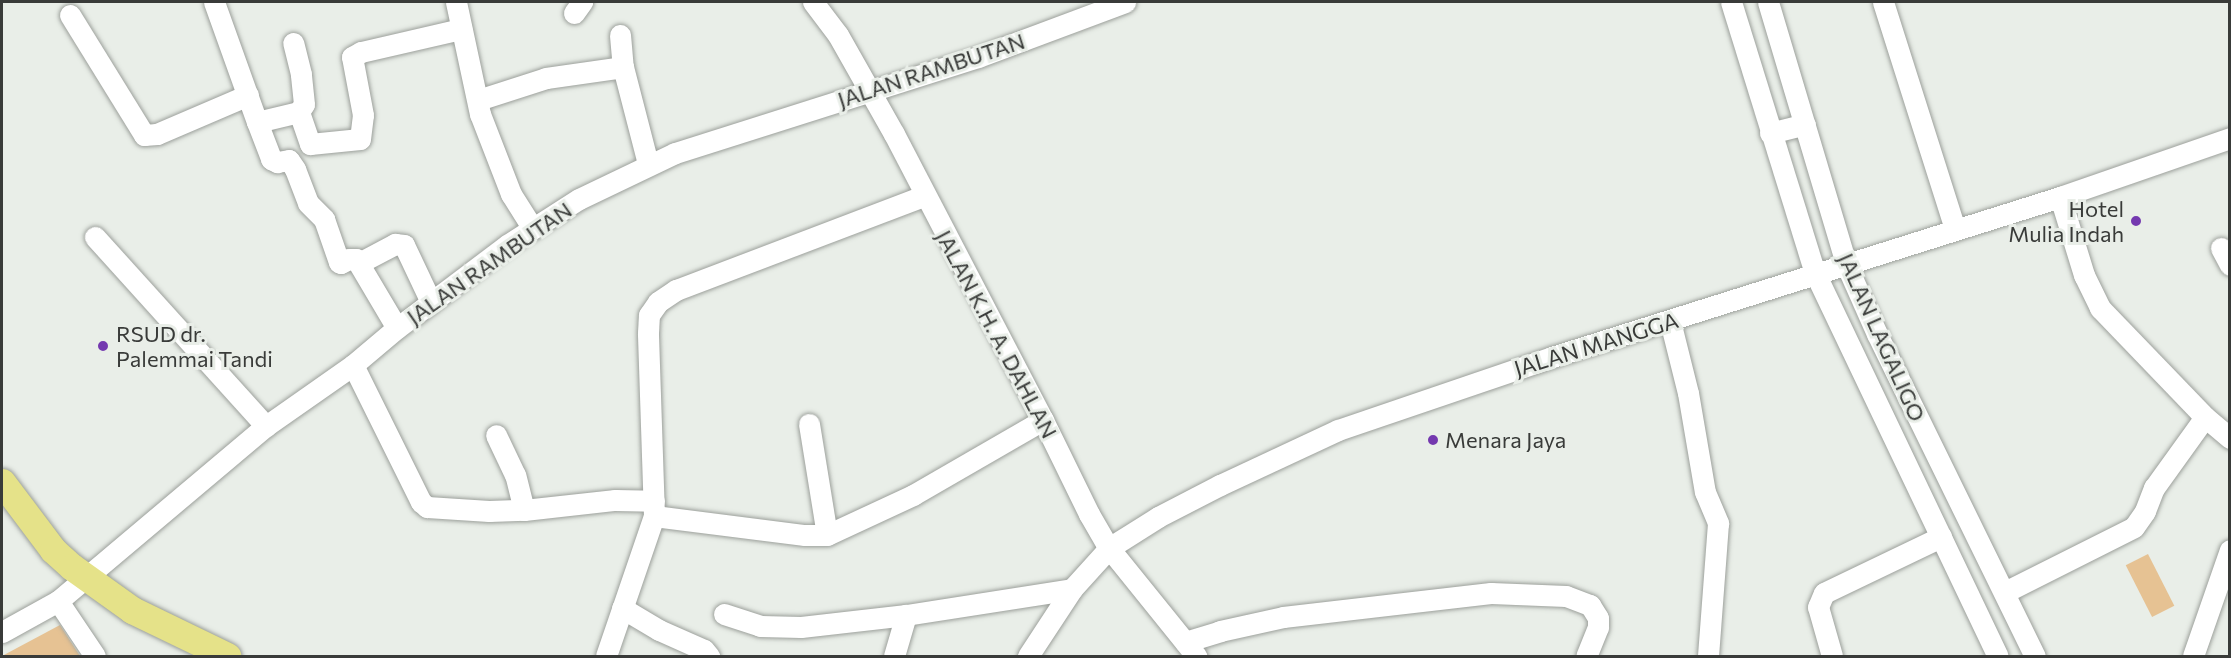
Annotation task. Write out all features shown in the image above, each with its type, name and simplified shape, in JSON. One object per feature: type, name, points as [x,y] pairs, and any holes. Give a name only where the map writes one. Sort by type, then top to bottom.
[{"type":"main road","points":[[2,482],[53,550],[87,578],[132,610],[226,657]]},
{"type":"street","points":[[214,2],[271,159],[277,162],[289,160],[295,169],[308,203],[324,219],[339,262],[352,259],[359,263],[397,328]]},
{"type":"street","points":[[456,2],[478,100],[492,145],[511,194],[533,229]]},
{"type":"street","name":"JALAN K.H. A. DAHLAN","points":[[813,2],[838,35],[870,92],[1043,420],[1089,514],[1109,548],[1191,649]]},
{"type":"street","name":"JALAN RAMBUTAN","points":[[2,632],[57,601],[266,426],[353,365],[431,302],[533,229],[579,200],[648,164],[675,153],[870,92],[1098,7],[1125,2]]},
{"type":"street","name":"JALAN LAGALIGO","points":[[1731,2],[1815,273],[1998,657]]},
{"type":"street","name":"JALAN LAGALIGO","points":[[1768,2],[1846,264],[1877,334],[2035,657]]},
{"type":"street","points":[[1883,2],[1955,229]]},
{"type":"street","points":[[70,15],[139,131],[144,135],[157,134],[248,95]]},
{"type":"street","points":[[299,112],[310,144],[360,139],[363,115],[352,57],[361,52],[461,29]]},
{"type":"street","points":[[620,35],[623,68],[648,164]]},
{"type":"street","points":[[257,122],[299,112],[304,104],[303,88],[293,43]]},
{"type":"street","points":[[478,100],[546,78],[623,68]]},
{"type":"street","points":[[1770,133],[1805,124]]},
{"type":"street","name":"JALAN MANGGA","points":[[1028,657],[1072,589],[1109,548],[1158,517],[1220,485],[1338,430],[1552,357],[2060,197],[2229,138]]},
{"type":"street","points":[[606,657],[654,509],[649,315],[658,302],[676,290],[924,196]]},
{"type":"street","points":[[2060,197],[2084,274],[2100,308],[2205,417],[2229,438]]},
{"type":"street","points":[[95,237],[266,426]]},
{"type":"street","points":[[359,263],[395,244],[404,245],[431,302]]},
{"type":"street","points":[[1670,321],[1688,393],[1705,492],[1718,523],[1708,657]]},
{"type":"street","points":[[353,365],[416,492],[427,507],[489,511],[524,510],[598,501],[805,535],[827,535],[913,495],[1043,420]]},
{"type":"street","points":[[2005,592],[2134,527],[2145,511],[2154,488],[2205,417]]},
{"type":"street","points":[[809,424],[827,535]]},
{"type":"street","points":[[496,435],[515,476],[524,510]]},
{"type":"street","points":[[1832,657],[1818,607],[1824,593],[1943,543],[1976,534]]},
{"type":"street","points":[[2193,657],[2229,550]]},
{"type":"street","points":[[724,614],[760,626],[781,628],[906,615],[1072,589]]},
{"type":"street","points":[[1191,649],[1220,631],[1283,617],[1491,593],[1566,596],[1590,606],[1598,618],[1598,627],[1586,657]]},
{"type":"street","points":[[57,601],[95,657]]},
{"type":"street","points":[[622,608],[659,630],[704,650],[709,657]]},
{"type":"street","points":[[894,657],[906,615]]},
{"type":"shaded area","points":[[2148,554],[2174,606],[2152,617],[2126,565]]},
{"type":"shaded area","points":[[60,625],[80,656],[2,656]]},
{"type":"place","name":"Hotel Mulia Indah","points":[[2136,221]]},
{"type":"place","name":"RSUD dr. Palemmai Tandi","points":[[103,346]]},
{"type":"place","name":"Menara Jaya","points":[[1433,440]]}]
